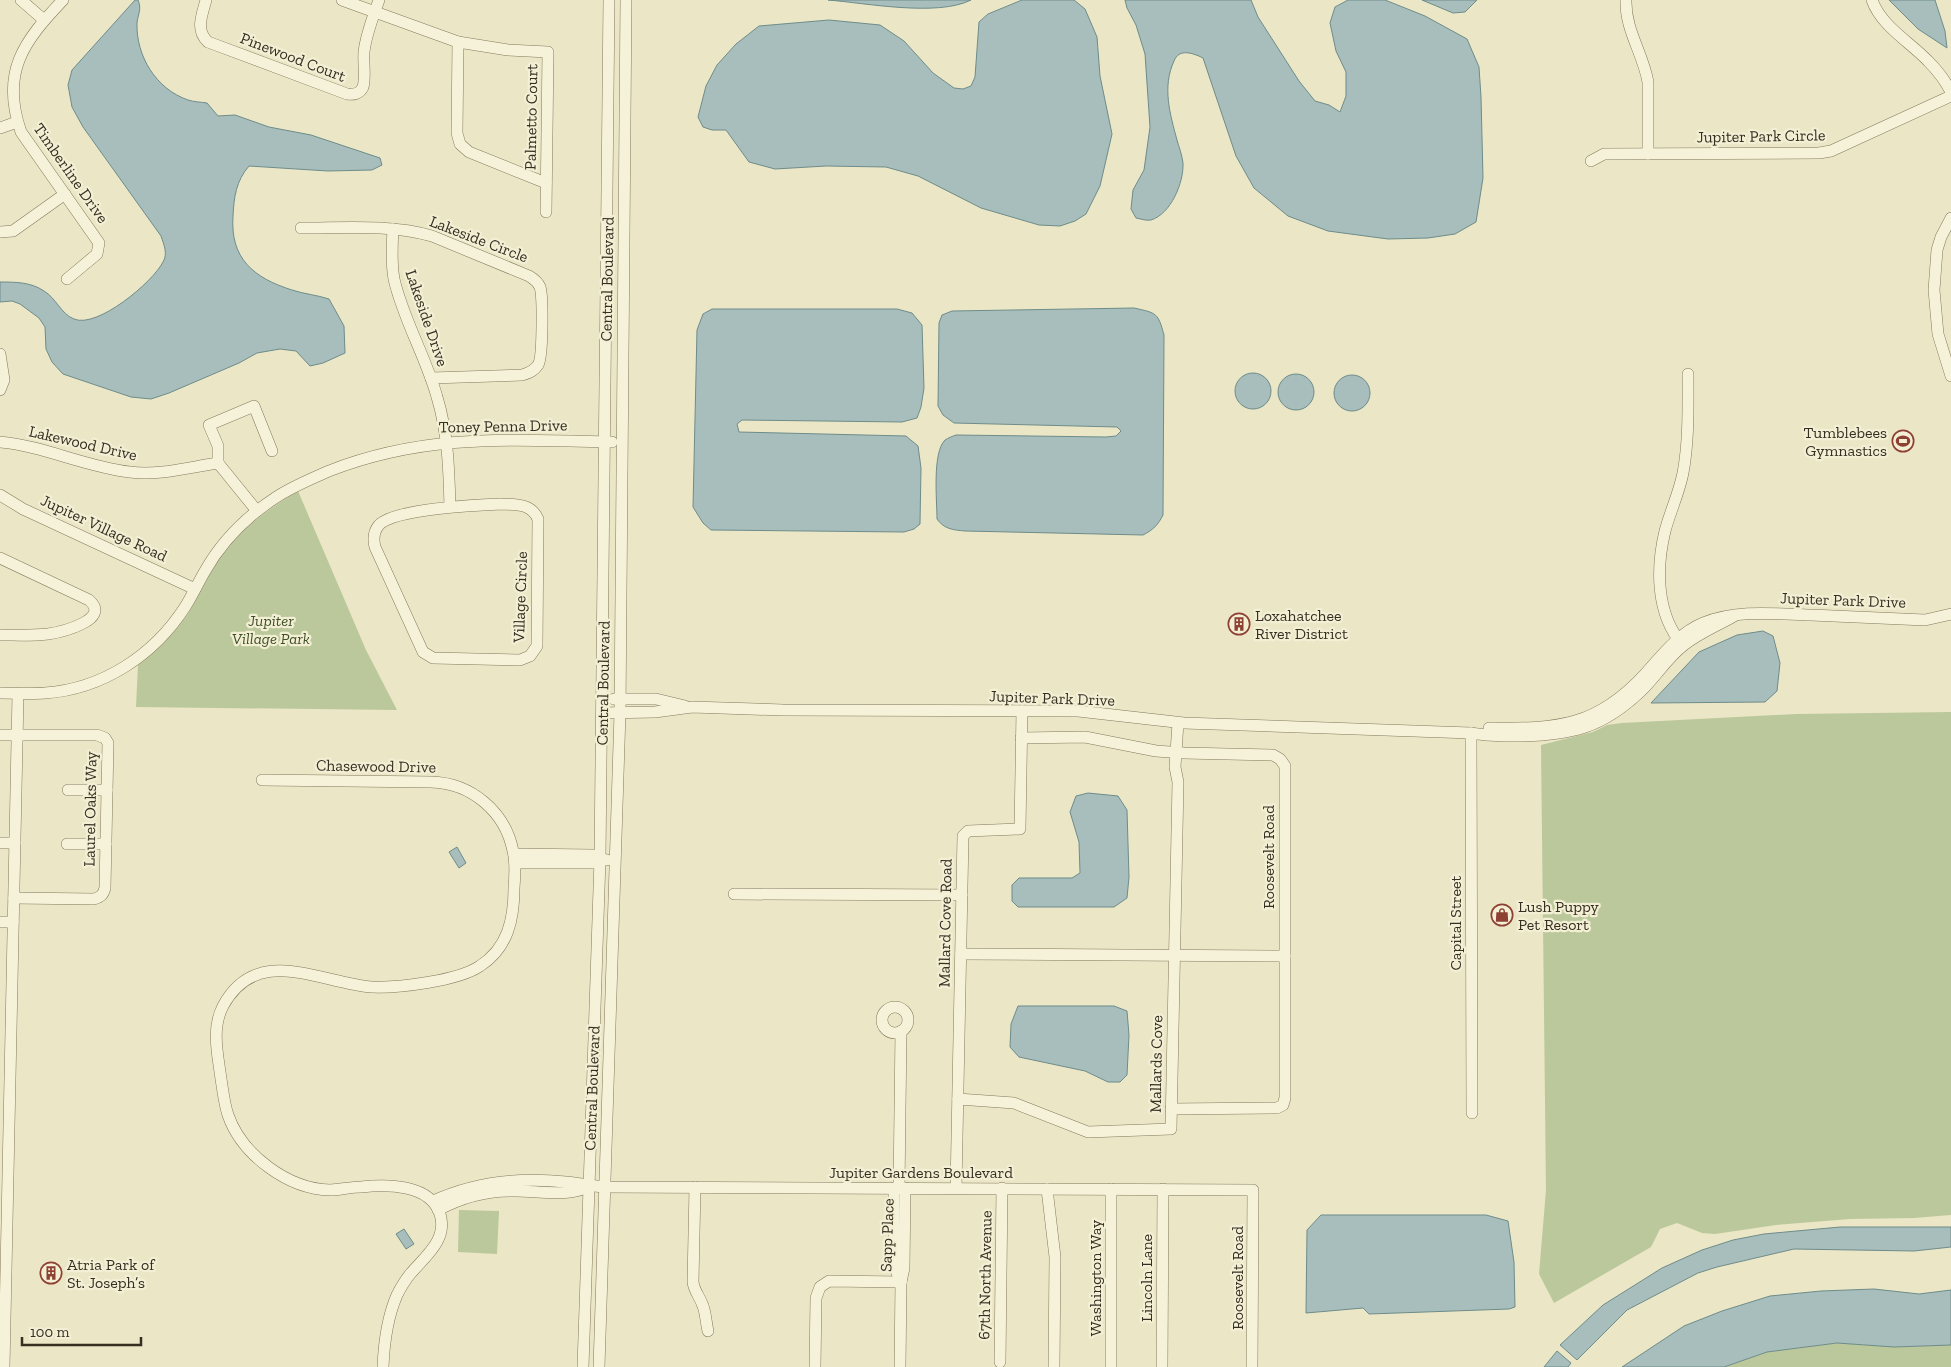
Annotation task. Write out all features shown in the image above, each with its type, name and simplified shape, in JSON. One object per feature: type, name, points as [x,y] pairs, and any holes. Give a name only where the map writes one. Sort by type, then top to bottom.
[{"type":"street","points":[[21,0],[44,20]]},
{"type":"street","name":"Timberline Drive","points":[[63,0],[25,43],[9,73],[17,122],[28,143],[99,243],[97,254],[67,279]]},
{"type":"street","name":"Pinewood Court","points":[[206,0],[200,27],[201,33],[208,42],[353,95],[361,91],[364,86],[364,50],[379,0]]},
{"type":"street","points":[[342,0],[374,12]]},
{"type":"street","name":"Central Boulevard","points":[[583,1367],[600,859],[610,0]]},
{"type":"street","name":"Central Boulevard","points":[[599,1367],[620,713],[626,0]]},
{"type":"street","points":[[1626,0],[1631,34],[1646,71],[1648,82],[1648,154]]},
{"type":"street","points":[[1873,2],[1879,14],[1886,22],[1928,60],[1944,79],[1951,94]]},
{"type":"street","name":"Palmetto Court","points":[[374,12],[458,42],[501,50],[548,52],[546,212]]},
{"type":"street","name":"Palmetto Court","points":[[458,42],[457,133],[460,144],[469,152],[546,183]]},
{"type":"street","name":"Jupiter Park Circle","points":[[1591,161],[1604,154],[1819,153],[1831,151],[1951,94]]},
{"type":"street","points":[[0,128],[17,122]]},
{"type":"street","points":[[0,232],[13,231],[65,194]]},
{"type":"street","points":[[1951,218],[1937,250],[1934,290],[1938,334],[1951,376]]},
{"type":"street","points":[[302,228],[393,229]]},
{"type":"street","name":"Lakeside Circle","points":[[393,229],[432,236],[529,276],[541,288],[541,355],[537,366],[533,370],[522,375],[431,378]]},
{"type":"street","name":"Lakeside Drive","points":[[393,229],[392,263],[397,289],[431,378],[441,412],[446,442],[450,507]]},
{"type":"street","points":[[0,354],[4,380],[0,390]]},
{"type":"street","points":[[1680,643],[1663,605],[1659,570],[1665,530],[1679,487],[1685,456],[1688,374]]},
{"type":"street","points":[[256,511],[218,463],[218,446],[209,425],[254,406],[272,450]]},
{"type":"street","name":"Toney Penna Drive","points":[[0,693],[45,693],[79,687],[117,672],[145,653],[160,639],[178,618],[212,559],[225,541],[256,511],[296,486],[341,467],[396,451],[446,442],[500,440],[622,442]]},
{"type":"street","name":"Lakewood Drive","points":[[0,442],[36,449],[105,468],[131,472],[148,473],[218,463]]},
{"type":"street","name":"Jupiter Village Road","points":[[0,495],[23,508],[195,589]]},
{"type":"street","name":"Village Circle","points":[[520,505],[526,506],[536,514],[539,525],[538,640],[534,652],[530,656],[520,660],[439,659],[423,652],[375,547],[374,535],[379,525],[384,521],[450,507],[520,505]]},
{"type":"street","points":[[0,558],[89,600],[94,604],[95,609],[91,619],[64,630],[48,634],[0,635]]},
{"type":"street","name":"Jupiter Park Drive","points":[[602,713],[655,712],[692,707],[1078,712],[1181,723],[1472,733],[1485,736],[1542,736],[1563,734],[1594,725],[1627,704],[1680,643],[1734,616],[1756,614],[1925,620],[1951,614]]},
{"type":"street","points":[[4,1367],[5,1015],[14,898],[18,694]]},
{"type":"street","name":"Jupiter Park Drive","points":[[602,699],[656,699],[692,707]]},
{"type":"street","name":"Mallard Cove Road","points":[[956,1188],[963,836],[968,830],[1020,829],[1022,711]]},
{"type":"street","name":"Mallards Cove","points":[[958,1099],[1014,1103],[1088,1132],[1171,1129],[1173,955],[1178,782],[1175,767],[1180,753],[1181,723]]},
{"type":"street","name":"Capital Street","points":[[1472,733],[1472,1113]]},
{"type":"street","name":"Laurel Oaks Way","points":[[0,735],[97,735],[104,738],[108,743],[104,894],[100,897],[14,898]]},
{"type":"street","name":"Roosevelt Road","points":[[1021,738],[1085,737],[1180,753],[1273,754],[1285,766],[1285,1098],[1283,1104],[1278,1108],[1171,1109]]},
{"type":"street","name":"Chasewood Drive","points":[[262,780],[431,782],[449,784],[472,793],[492,808],[503,824],[514,858],[514,906],[509,930],[498,950],[485,963],[471,972],[448,979],[389,987],[361,985],[294,970],[272,970],[251,978],[233,992],[220,1012],[216,1034],[226,1106],[234,1128],[244,1143],[265,1164],[290,1180],[317,1188],[335,1190],[390,1186],[421,1193],[436,1206]]},
{"type":"street","points":[[68,790],[107,790]]},
{"type":"street","points":[[0,843],[15,843]]},
{"type":"street","points":[[67,844],[106,844]]},
{"type":"street","points":[[514,858],[593,854],[600,859],[616,860]]},
{"type":"street","points":[[734,894],[962,895]]},
{"type":"street","points":[[0,922],[13,922]]},
{"type":"street","points":[[961,954],[1285,956]]},
{"type":"street","name":"Sapp Place","points":[[900,1367],[901,1282],[894,1266],[899,1188],[901,1031]]},
{"type":"street","name":"Jupiter Gardens Boulevard","points":[[436,1206],[463,1189],[497,1182],[566,1182],[605,1187],[1253,1190]]},
{"type":"street","points":[[695,1187],[693,1282],[694,1289],[705,1313],[708,1331]]},
{"type":"street","name":"67th North Avenue","points":[[1000,1362],[1002,1188]]},
{"type":"street","points":[[1047,1188],[1055,1257],[1054,1367]]},
{"type":"street","name":"Washington Way","points":[[1111,1189],[1111,1367]]},
{"type":"street","name":"Lincoln Lane","points":[[1162,1367],[1163,1189]]},
{"type":"street","name":"Roosevelt Road","points":[[1252,1367],[1253,1190]]},
{"type":"street","points":[[383,1367],[386,1327],[398,1292],[410,1274],[439,1239],[442,1227],[436,1206]]},
{"type":"street","points":[[815,1367],[816,1298],[820,1288],[830,1281],[901,1282]]},
{"type":"green space","name":"Jupiter Village Park","points":[[298,491],[366,650],[397,710],[136,707],[138,665],[181,623],[192,607],[212,568],[233,541],[263,514]]},
{"type":"green space","points":[[1951,712],[1951,1215],[1914,1218],[1850,1219],[1776,1225],[1715,1234],[1702,1233],[1677,1223],[1660,1229],[1651,1247],[1554,1303],[1539,1274],[1546,1190],[1541,745],[1593,732],[1607,725],[1622,723],[1796,714]]},
{"type":"green space","points":[[459,1210],[499,1211],[497,1254],[458,1252]]},
{"type":"green space","points":[[1837,1343],[1894,1347],[1951,1345],[1951,1367],[1724,1367],[1767,1352]]},
{"type":"water","points":[[135,0],[138,0],[140,6],[137,23],[140,47],[144,59],[150,70],[166,88],[190,101],[207,103],[218,116],[235,115],[269,127],[311,135],[380,158],[382,165],[372,170],[328,171],[249,166],[238,183],[235,196],[233,231],[240,255],[247,265],[256,273],[278,285],[329,299],[344,326],[345,353],[323,363],[310,366],[296,351],[280,349],[257,353],[239,363],[169,393],[151,399],[131,397],[63,374],[52,362],[46,349],[45,327],[39,318],[20,304],[12,301],[0,302],[0,282],[23,283],[44,291],[69,317],[84,320],[96,317],[110,311],[137,291],[157,271],[164,259],[165,249],[161,236],[83,127],[72,107],[68,85],[72,70]]},
{"type":"water","points":[[828,0],[971,0],[940,8],[901,8]]},
{"type":"water","points":[[1022,0],[1074,0],[1085,9],[1097,37],[1100,76],[1112,134],[1100,186],[1086,214],[1075,221],[1060,226],[1039,225],[981,208],[918,176],[886,167],[826,166],[775,169],[749,162],[726,130],[712,130],[703,127],[698,117],[706,86],[717,65],[736,44],[759,26],[829,20],[880,25],[904,41],[933,73],[954,88],[963,89],[971,86],[975,77],[979,22],[988,14]]},
{"type":"water","points":[[1125,0],[1251,0],[1258,17],[1299,81],[1315,101],[1329,105],[1340,112],[1346,96],[1346,72],[1336,51],[1330,23],[1335,7],[1348,0],[1385,0],[1425,16],[1467,39],[1479,67],[1481,97],[1483,178],[1476,222],[1455,234],[1428,238],[1388,239],[1328,231],[1288,216],[1254,188],[1236,156],[1203,58],[1187,53],[1179,54],[1176,57],[1168,81],[1168,100],[1183,163],[1179,188],[1165,211],[1158,217],[1151,220],[1136,218],[1131,209],[1133,190],[1144,170],[1150,127],[1145,54],[1136,25]]},
{"type":"water","points":[[1422,0],[1477,0],[1465,12],[1453,13]]},
{"type":"water","points":[[1889,0],[1935,0],[1945,31],[1947,48],[1918,29]]},
{"type":"water","points":[[1134,308],[1148,311],[1155,315],[1160,322],[1164,335],[1163,515],[1155,527],[1143,535],[965,531],[943,525],[937,519],[936,490],[938,455],[945,440],[956,435],[1106,437],[1116,436],[1121,431],[1117,427],[954,423],[943,415],[938,406],[939,323],[942,315],[952,311]]},
{"type":"water","points":[[712,309],[897,309],[912,313],[922,325],[924,388],[917,418],[902,422],[742,420],[737,424],[739,432],[906,436],[918,446],[921,468],[920,524],[914,529],[904,532],[711,530],[703,523],[693,507],[697,330],[703,314]]},
{"type":"water","points":[[1253,373],[1266,378],[1271,391],[1266,404],[1253,409],[1240,404],[1235,391],[1240,378]]},
{"type":"water","points":[[1296,374],[1309,379],[1314,392],[1309,405],[1296,410],[1283,405],[1278,392],[1283,379]]},
{"type":"water","points":[[1352,375],[1365,380],[1370,393],[1365,406],[1352,411],[1339,406],[1334,393],[1339,380]]},
{"type":"water","points":[[1763,631],[1773,636],[1780,663],[1777,691],[1765,702],[1651,703],[1699,652],[1737,635]]},
{"type":"water","points":[[1088,793],[1118,796],[1127,810],[1129,877],[1127,898],[1114,907],[1018,907],[1012,901],[1012,885],[1019,878],[1072,878],[1080,873],[1079,842],[1070,812],[1076,796]]},
{"type":"water","points":[[457,847],[466,863],[459,868],[449,852]]},
{"type":"water","points":[[1018,1006],[1114,1006],[1127,1011],[1129,1035],[1127,1075],[1120,1082],[1108,1082],[1085,1071],[1019,1057],[1010,1047],[1011,1024]]},
{"type":"water","points":[[1321,1215],[1486,1215],[1508,1221],[1514,1262],[1515,1307],[1509,1309],[1369,1314],[1363,1308],[1306,1313],[1307,1230]]},
{"type":"water","points":[[1840,1227],[1951,1227],[1951,1247],[1914,1251],[1794,1249],[1717,1267],[1698,1273],[1627,1310],[1577,1360],[1560,1345],[1603,1305],[1662,1268],[1702,1250],[1733,1240],[1764,1234]]},
{"type":"water","points":[[404,1229],[414,1244],[406,1249],[396,1234]]},
{"type":"water","points":[[1874,1289],[1919,1294],[1951,1290],[1951,1345],[1894,1347],[1837,1343],[1767,1352],[1724,1367],[1622,1367],[1684,1326],[1722,1311],[1770,1296],[1821,1291]]},
{"type":"water","points":[[1557,1351],[1571,1363],[1568,1367],[1544,1367]]},
{"type":"place","name":"Tumblebees Gymnastics","points":[[1903,441]]},
{"type":"place","name":"Loxahatchee River District","points":[[1239,624]]},
{"type":"place","name":"Lush Puppy Pet Resort","points":[[1502,915]]},
{"type":"place","name":"Atria Park of St. Joseph’s","points":[[51,1273]]}]
